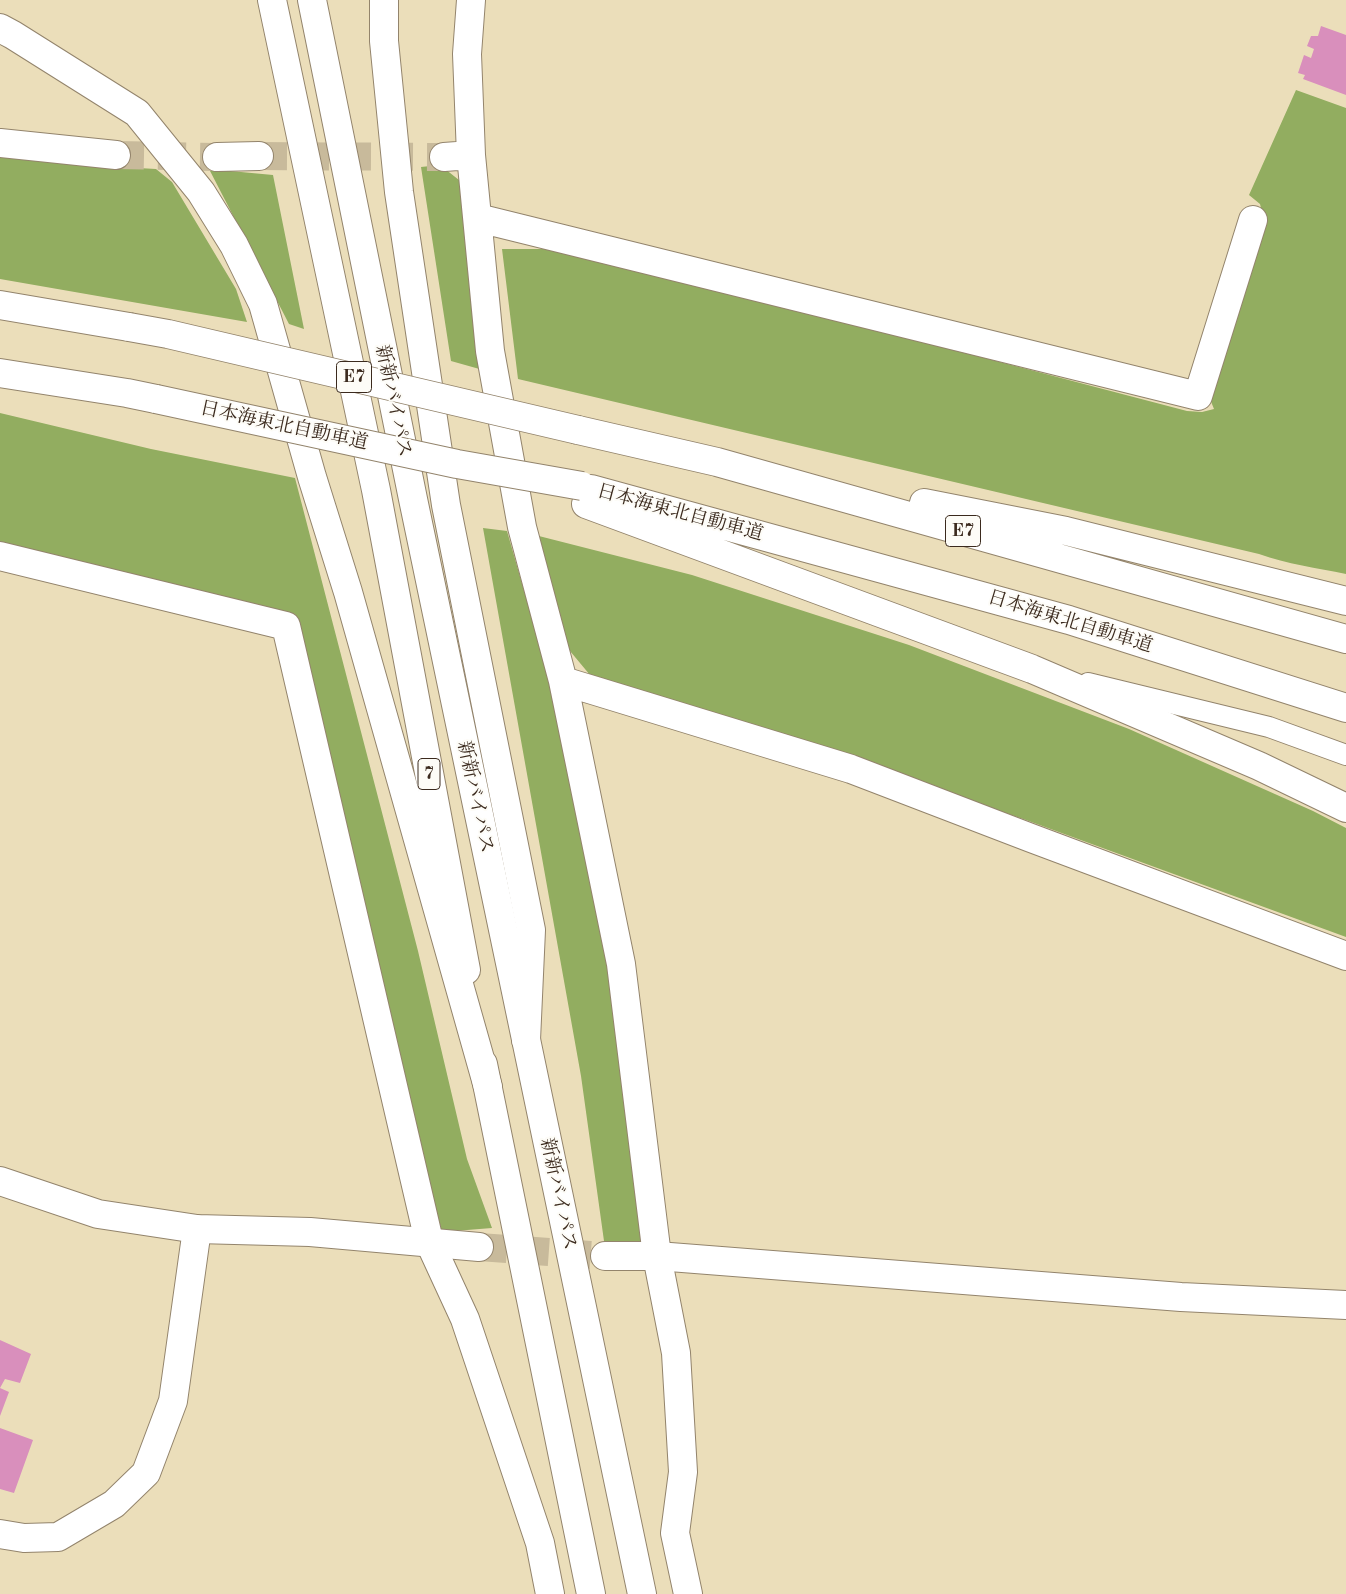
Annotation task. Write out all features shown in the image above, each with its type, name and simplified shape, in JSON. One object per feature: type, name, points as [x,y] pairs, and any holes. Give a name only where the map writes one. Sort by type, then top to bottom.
[{"type":"main road","name":"新新バイパス","points":[[272,0],[376,490],[488,1086],[591,1594]]},
{"type":"main road","name":"新新バイパス","points":[[312,0],[642,1594]]},
{"type":"main road","points":[[384,0],[384,41],[399,192],[446,505],[531,930],[526,1040]]},
{"type":"main road","points":[[471,0],[467,54],[471,155],[490,350],[522,527],[563,681],[621,964],[657,1256],[676,1353],[683,1472],[675,1533],[688,1594]]},
{"type":"main road","points":[[0,28],[13,34],[136,113],[201,192],[234,245],[263,304],[312,477],[348,592],[488,1086]]},
{"type":"main road","points":[[0,143],[116,155]]},
{"type":"main road","points":[[444,157],[471,155]]},
{"type":"main road","points":[[217,158],[259,156]]},
{"type":"main road","points":[[478,218],[1198,396],[1253,220]]},
{"type":"main road","name":"E7","points":[[0,305],[178,336],[717,462],[1346,639]]},
{"type":"main road","name":"日本海東北自動車道","points":[[0,373],[156,399],[457,464],[584,495],[1069,620],[1346,708]]},
{"type":"main road","points":[[717,462],[1066,531],[1346,601]]},
{"type":"main road","points":[[584,495],[1032,669],[1259,766],[1346,808]]},
{"type":"main road","points":[[0,556],[286,626],[429,1241],[465,1319],[540,1543],[550,1594]]},
{"type":"main road","points":[[563,681],[851,769],[1346,956]]},
{"type":"main road","points":[[0,1181],[98,1214],[197,1229],[310,1232],[429,1241],[479,1247]]},
{"type":"main road","points":[[0,1534],[24,1538],[58,1537],[114,1504],[146,1473],[173,1401],[197,1229]]},
{"type":"main road","points":[[605,1256],[657,1256],[1181,1296],[1346,1305]]},
{"type":"lane","points":[[1032,669],[1269,727],[1346,755]]},
{"type":"green space","points":[[1296,90],[1346,108],[1346,574],[1291,563],[518,379],[502,249],[552,249],[836,319],[1187,411],[1202,412],[1214,409],[1208,394],[1263,216],[1260,204],[1249,195]]},
{"type":"green space","points":[[0,149],[103,166],[156,169],[172,182],[236,289],[247,322],[0,279]]},
{"type":"green space","points":[[440,165],[464,184],[483,370],[451,361],[421,167]]},
{"type":"green space","points":[[209,169],[273,175],[304,329],[289,324]]},
{"type":"green space","points":[[0,413],[151,449],[295,478],[418,951],[467,1159],[492,1228],[442,1232],[382,999],[295,614],[113,575],[0,547]]},
{"type":"green space","points":[[483,528],[507,531],[537,636],[599,882],[648,1232],[635,1248],[604,1241],[581,1076]]},
{"type":"green space","points":[[531,534],[692,575],[909,645],[1129,729],[1313,811],[1346,828],[1346,937],[1026,820],[807,745],[625,688],[590,675],[560,639]]},
{"type":"building","points":[[1321,26],[1346,35],[1346,95],[1303,79],[1305,75],[1298,73],[1304,55],[1311,58],[1314,49],[1307,46],[1311,36],[1318,36]]},
{"type":"building","points":[[0,1340],[31,1354],[20,1383],[5,1379],[0,1388]]},
{"type":"building","points":[[0,1388],[9,1392],[0,1416]]},
{"type":"building","points":[[0,1428],[33,1440],[14,1493],[0,1489]]},
{"type":"tunnel","points":[[116,155],[217,157]]},
{"type":"tunnel","points":[[259,156],[444,157]]},
{"type":"tunnel","points":[[479,1247],[605,1256]]}]
